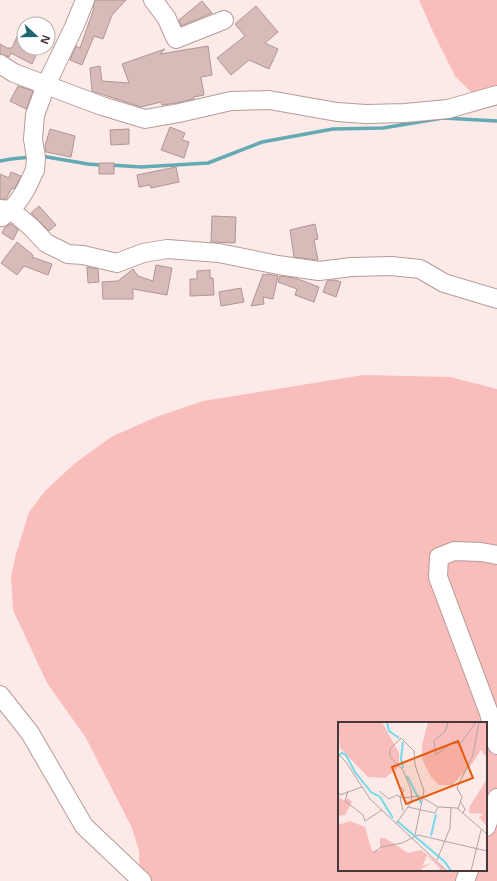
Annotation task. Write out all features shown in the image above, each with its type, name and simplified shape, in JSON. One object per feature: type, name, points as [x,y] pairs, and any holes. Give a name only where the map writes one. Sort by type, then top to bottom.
[{"type":"street","points":[[85,0],[74,27],[46,85],[35,115],[33,139],[36,158],[34,170],[26,189],[4,212],[31,227],[46,243],[68,254],[117,263],[143,253],[167,249],[219,253],[278,265],[319,271],[352,267],[391,266],[420,269],[444,283],[497,299]]},
{"type":"street","points":[[153,0],[166,17],[176,40],[224,20]]},
{"type":"street","points":[[0,64],[14,73],[102,106],[145,119],[179,114],[231,101],[269,100],[337,112],[405,114],[448,109],[497,95]]},
{"type":"street","points":[[497,555],[481,552],[454,551],[439,557],[438,577],[489,713],[497,745]]},
{"type":"street","points":[[0,695],[30,734],[84,826],[142,881]]},
{"type":"street","points":[[487,824],[497,798]]},
{"type":"street","points":[[465,881],[470,871]]},
{"type":"shaded area","points":[[419,0],[497,0],[497,106],[476,97],[455,76]]},
{"type":"shaded area","points":[[363,375],[450,377],[497,389],[497,881],[140,881],[139,851],[132,828],[86,738],[47,683],[13,610],[11,577],[16,554],[29,512],[45,491],[74,464],[111,437],[156,417],[203,401]]},
{"type":"building","points":[[95,0],[126,0],[112,15],[103,39],[94,36],[82,65],[70,60],[76,46],[80,48],[94,8]]},
{"type":"building","points":[[202,1],[212,13],[181,26],[179,20]]},
{"type":"building","points":[[256,6],[278,32],[265,43],[278,49],[269,69],[249,60],[231,75],[217,58],[245,36],[235,24]]},
{"type":"building","points":[[16,39],[16,56],[11,53],[9,57],[0,54],[0,44],[7,48],[12,48]]},
{"type":"building","points":[[208,46],[212,75],[201,77],[204,95],[194,97],[194,99],[162,105],[161,102],[141,107],[92,91],[90,68],[100,66],[102,81],[129,83],[122,64],[165,49],[160,54]]},
{"type":"building","points":[[17,56],[36,56],[32,64]]},
{"type":"building","points":[[18,86],[33,91],[26,109],[10,101]]},
{"type":"building","points":[[170,127],[185,133],[182,140],[189,142],[184,158],[161,150]]},
{"type":"building","points":[[50,129],[75,136],[71,157],[46,152],[45,146]]},
{"type":"building","points":[[129,129],[129,144],[111,145],[110,130]]},
{"type":"building","points":[[99,163],[114,163],[114,174],[99,174]]},
{"type":"building","points":[[176,167],[179,182],[151,188],[150,185],[139,187],[137,175]]},
{"type":"building","points":[[11,172],[21,176],[14,189],[12,188],[6,199],[0,199],[0,174],[9,178]]},
{"type":"building","points":[[39,206],[56,225],[49,231],[31,213]]},
{"type":"building","points":[[212,216],[236,217],[235,243],[211,242]]},
{"type":"building","points":[[11,224],[18,230],[13,240],[2,233],[5,227]]},
{"type":"building","points":[[315,224],[318,239],[314,240],[318,260],[294,257],[290,230]]},
{"type":"building","points":[[17,242],[33,255],[32,257],[52,264],[48,275],[24,266],[17,275],[1,263]]},
{"type":"building","points":[[156,265],[172,268],[167,295],[133,289],[133,299],[103,299],[102,282],[118,281],[133,269],[138,276],[153,281]]},
{"type":"building","points":[[87,267],[98,269],[99,282],[88,283]]},
{"type":"building","points":[[210,270],[210,278],[213,278],[214,295],[190,296],[190,279],[197,279],[197,271]]},
{"type":"building","points":[[263,274],[278,276],[273,299],[263,297],[264,304],[251,306]]},
{"type":"building","points":[[280,276],[295,278],[319,287],[314,302],[295,295],[297,289],[278,282]]},
{"type":"building","points":[[335,280],[341,282],[336,297],[323,292],[327,281]]},
{"type":"building","points":[[241,288],[244,302],[221,306],[219,292]]},
{"type":"waterway","points":[[110,165],[141,167],[208,163],[262,142],[333,129],[383,128],[443,118],[497,121]]},
{"type":"waterway","points":[[41,156],[102,165]]},
{"type":"waterway","points":[[0,161],[31,157]]}]
